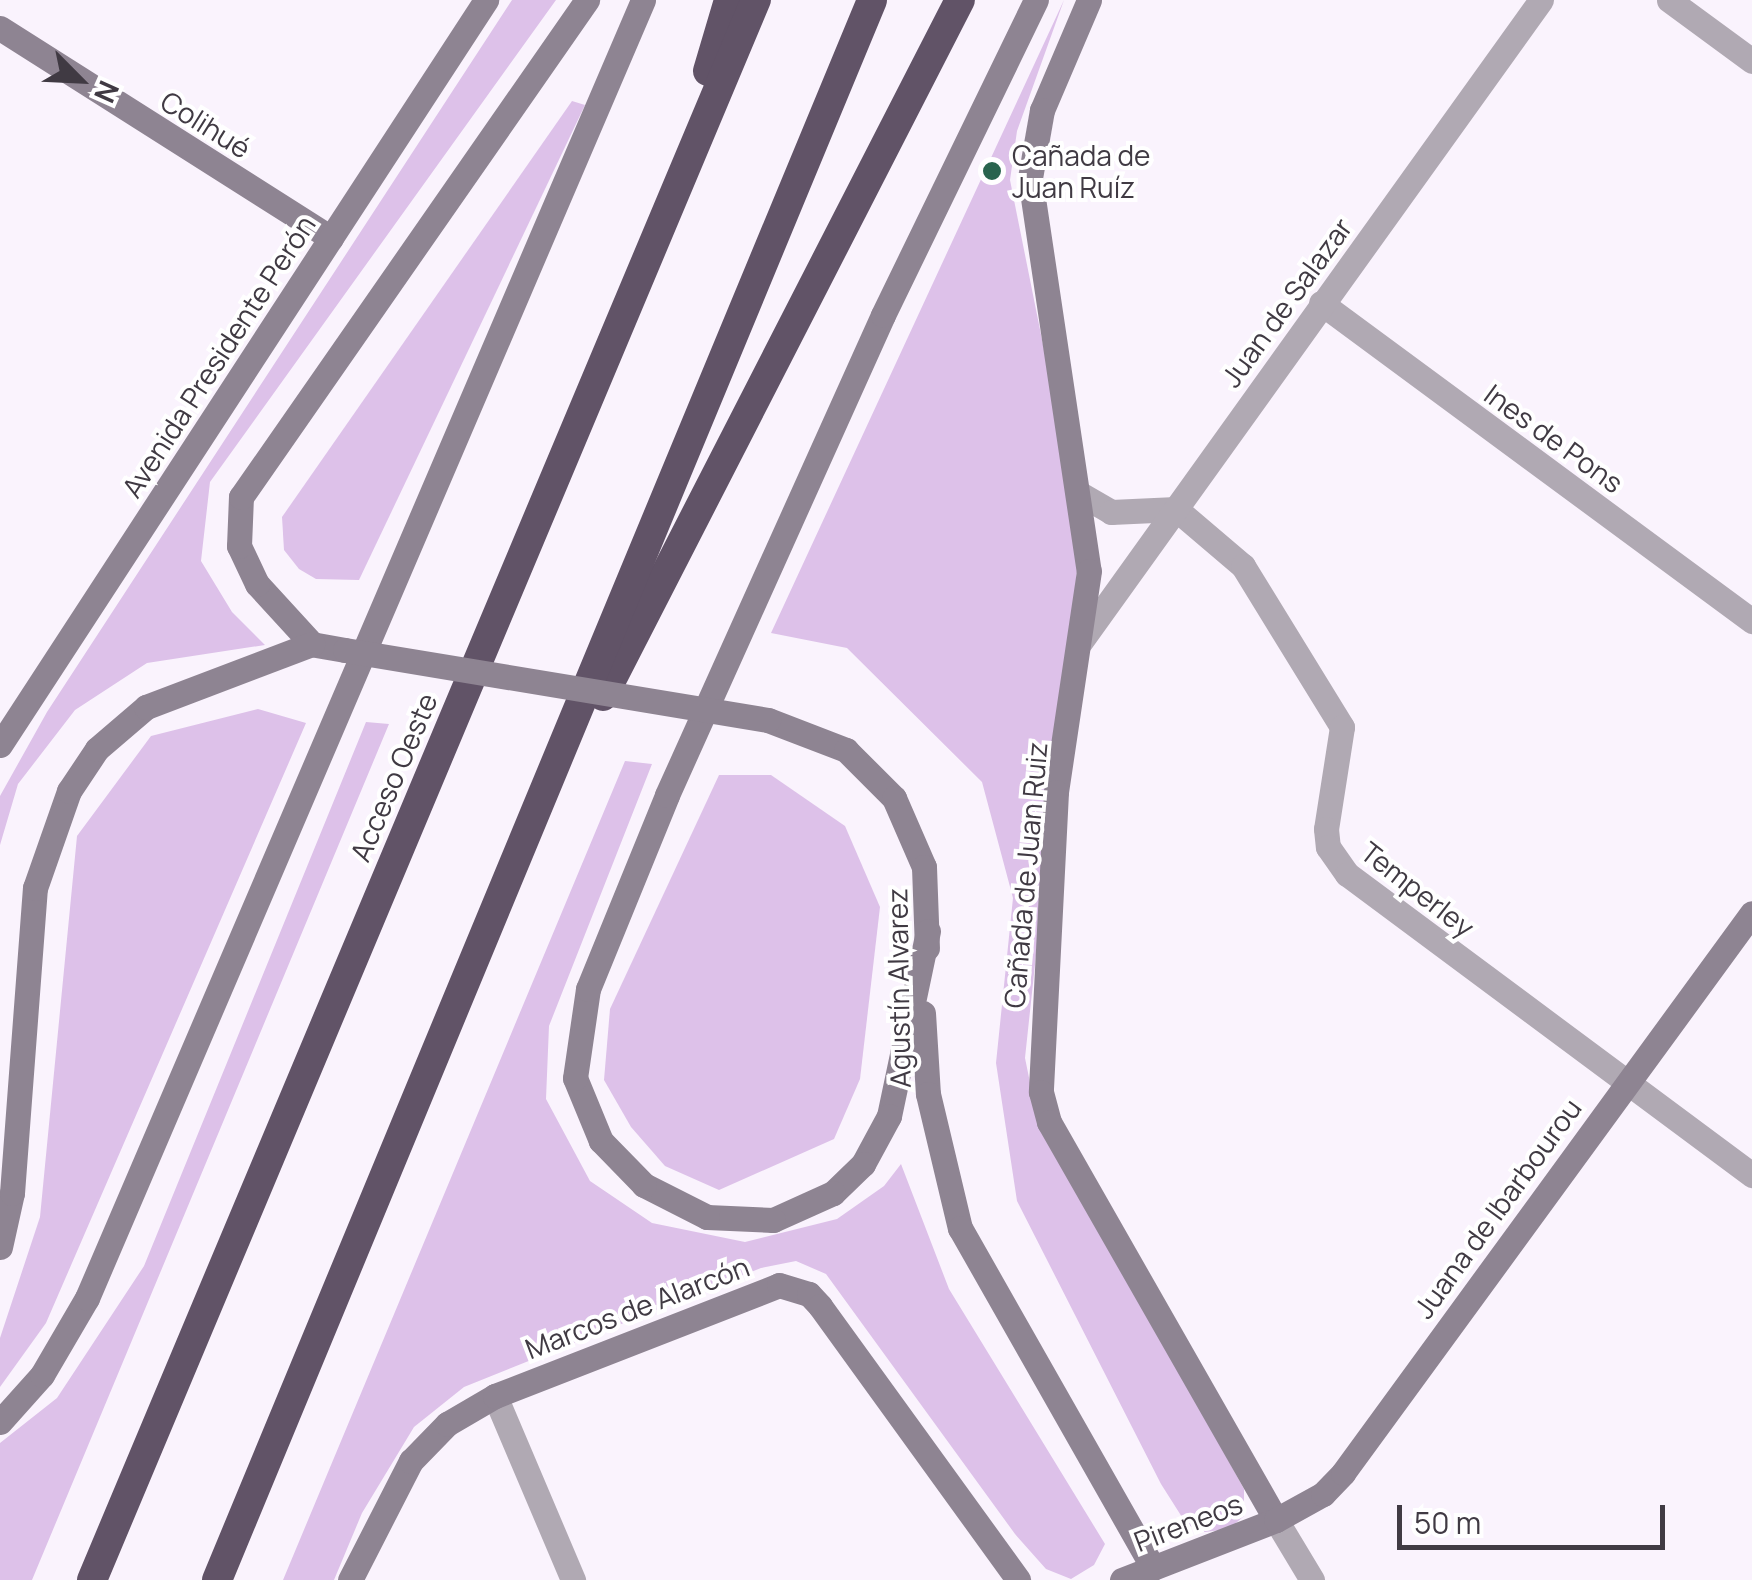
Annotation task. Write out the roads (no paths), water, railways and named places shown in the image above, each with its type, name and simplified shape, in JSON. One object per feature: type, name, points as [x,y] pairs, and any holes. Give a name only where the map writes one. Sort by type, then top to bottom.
[{"type":"highway","points":[[660,226],[729,0]]},
{"type":"highway","name":"Acceso Oeste","points":[[92,1580],[756,0]]},
{"type":"highway","points":[[217,1580],[872,0]]},
{"type":"highway","points":[[518,858],[960,0]]},
{"type":"main road","name":"Avenida Presidente Perón","points":[[0,745],[486,0]]},
{"type":"main road","points":[[0,1247],[12,1193],[35,888],[68,791],[97,748],[146,707],[312,644],[265,595],[242,559],[237,534],[241,497],[588,0]]},
{"type":"main road","points":[[0,1422],[42,1375],[88,1298],[643,0]]},
{"type":"main road","points":[[928,931],[888,1116],[864,1164],[833,1193],[773,1220],[707,1216],[644,1184],[601,1141],[576,1078],[588,990],[666,795],[883,315],[1036,0]]},
{"type":"main road","name":"Cañada de Juan Ruiz","points":[[1088,0],[1042,110],[1030,178],[1082,495],[1089,572],[1056,792],[1041,1092],[1049,1122],[1276,1520]]},
{"type":"main road","name":"Colihué","points":[[2,34],[331,238]]},
{"type":"main road","name":"Agustín Alvarez","points":[[312,644],[768,720],[846,750],[894,798],[924,867],[928,931],[923,1055],[943,1173],[960,1228],[1156,1574]]},
{"type":"main road","name":"Juana de Ibarbourou","points":[[1276,1520],[1322,1494],[1343,1473],[1752,913]]},
{"type":"main road","name":"Marcos de Alarcón","points":[[350,1580],[411,1461],[447,1424],[495,1396],[751,1292],[794,1287],[820,1306],[1018,1580]]},
{"type":"main road","name":"Pireneos","points":[[1122,1580],[1156,1574],[1276,1520]]},
{"type":"street","name":"Juan de Salazar","points":[[1081,641],[1542,0]]},
{"type":"street","points":[[1669,0],[1752,62]]},
{"type":"street","name":"Ines de Pons","points":[[1321,303],[1752,622]]},
{"type":"street","points":[[1082,495],[1111,512],[1176,509]]},
{"type":"street","name":"Temperley","points":[[1176,509],[1243,566],[1334,705],[1341,750],[1326,829],[1335,862],[1752,1175]]},
{"type":"street","points":[[495,1396],[573,1580]]},
{"type":"street","name":"Cañada de Juan Ruiz","points":[[1276,1520],[1312,1580]]},
{"type":"place","name":"Cañada de Juan Ruíz","points":[[992,171]]}]
